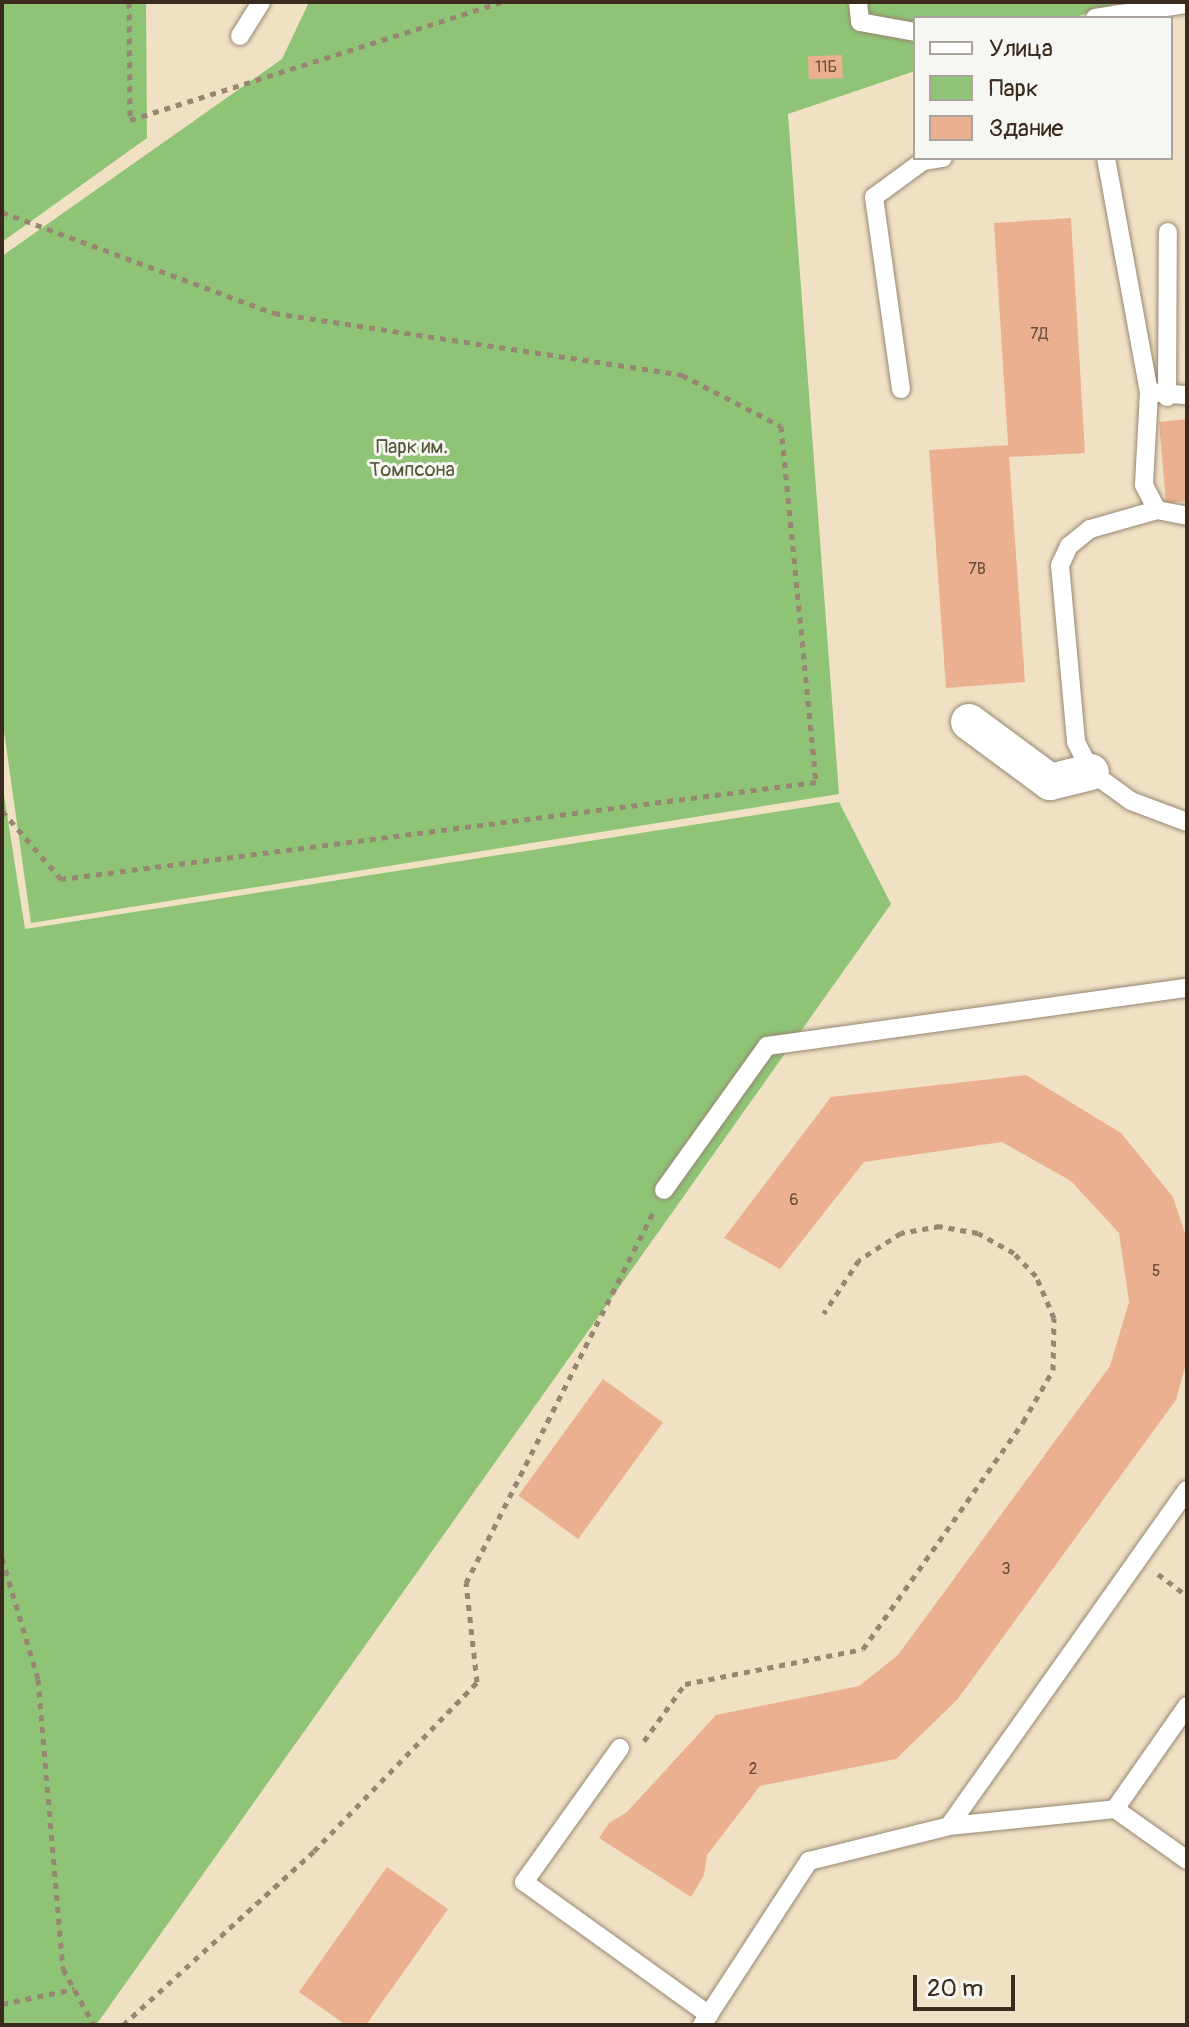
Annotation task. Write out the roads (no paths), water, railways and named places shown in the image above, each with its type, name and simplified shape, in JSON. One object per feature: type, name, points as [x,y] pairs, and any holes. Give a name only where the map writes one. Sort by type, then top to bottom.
[{"type":"street","points":[[969,722],[1050,782],[1091,772]]},
{"type":"lane","points":[[240,36],[261,2]]},
{"type":"lane","points":[[858,2],[860,22],[913,32]]},
{"type":"lane","points":[[1108,16],[1187,4]]},
{"type":"lane","points":[[901,389],[874,197],[923,161],[930,160]]},
{"type":"lane","points":[[1106,160],[1158,394]]},
{"type":"lane","points":[[1157,510],[1144,485],[1158,394],[1168,232]]},
{"type":"lane","points":[[1158,394],[1187,395]]},
{"type":"lane","points":[[1187,516],[1157,510],[1090,529],[1069,546],[1060,565],[1076,742],[1091,772],[1131,801],[1187,822]]},
{"type":"lane","points":[[664,1190],[767,1046],[1187,988]]},
{"type":"lane","points":[[949,1826],[1187,1490]]},
{"type":"lane","points":[[1115,1809],[1187,1706]]},
{"type":"lane","points":[[620,1748],[524,1882],[706,2020],[809,1861],[949,1826],[1115,1809],[1187,1860]]},
{"type":"park label","name":"Парк им. Томпсона","points":[[412,458]]}]
